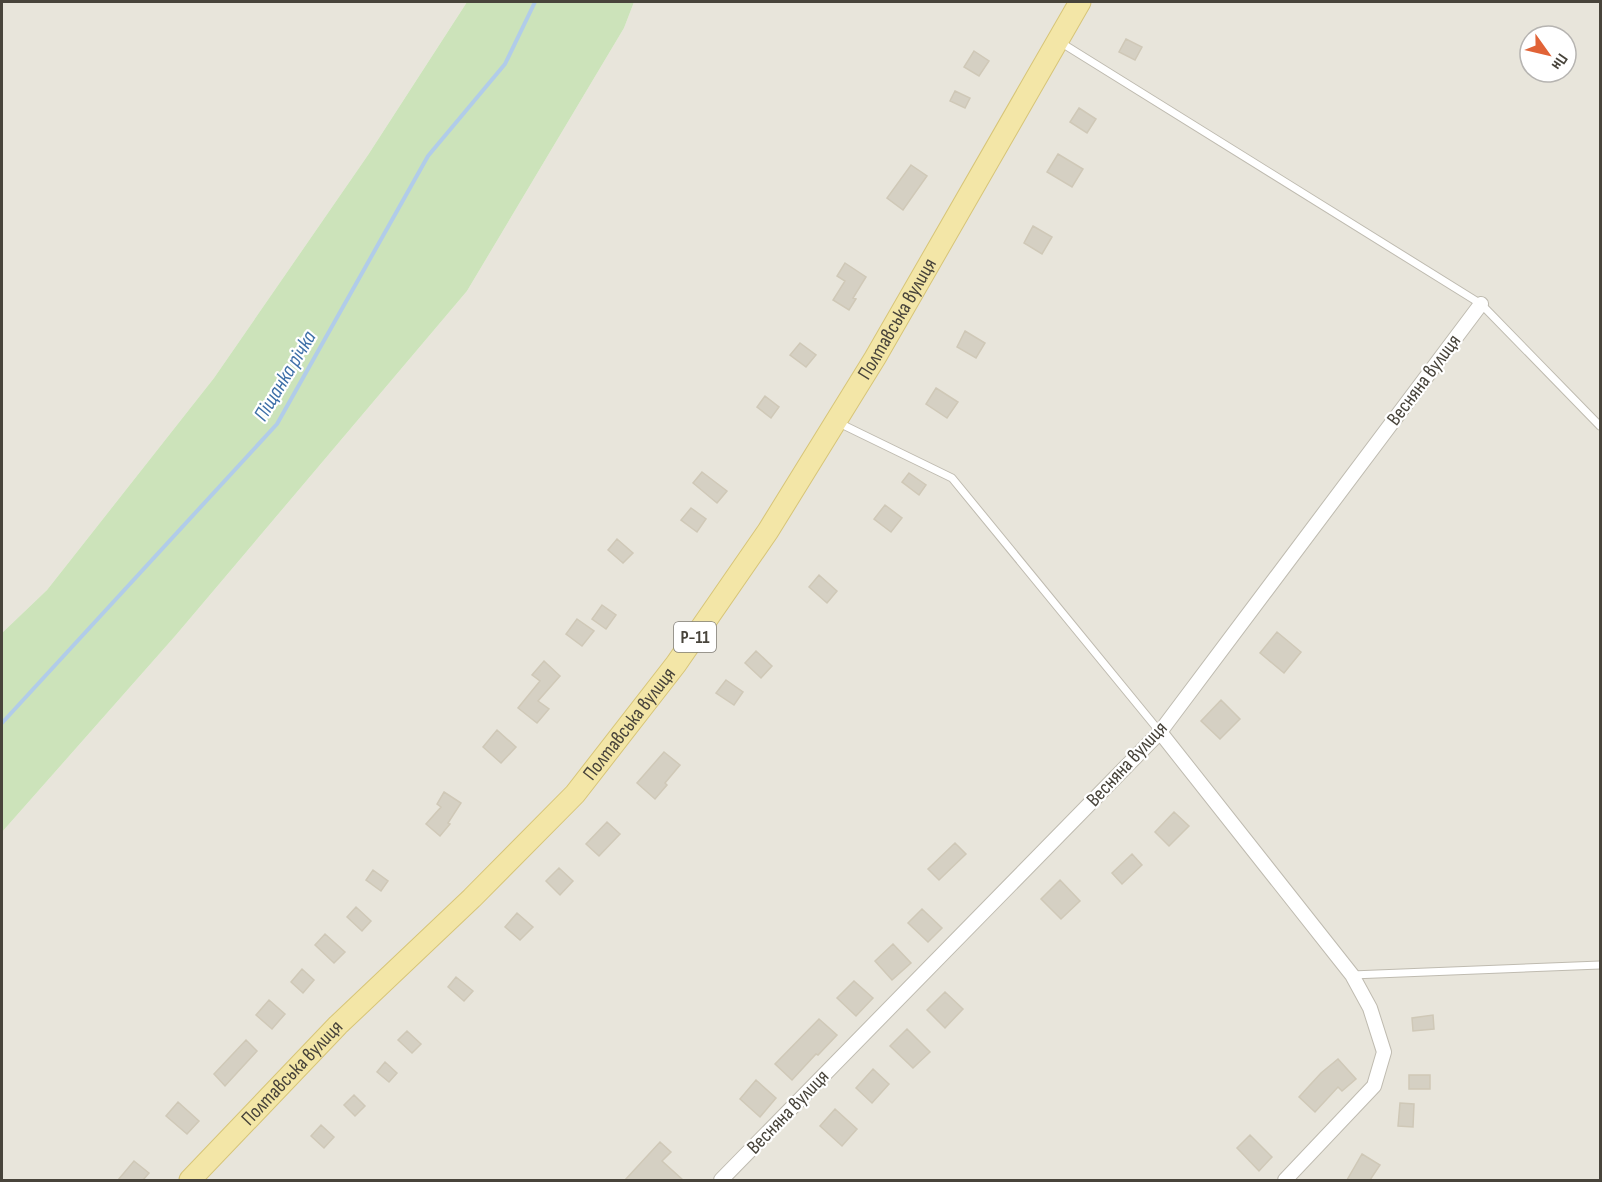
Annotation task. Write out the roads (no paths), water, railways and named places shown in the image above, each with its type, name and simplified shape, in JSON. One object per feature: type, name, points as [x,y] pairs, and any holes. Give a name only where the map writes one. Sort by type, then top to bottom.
[{"type":"main road","name":"Полтавська вулиця","points":[[190,1180],[338,1025],[472,898],[575,794],[676,664],[768,531],[875,358],[1080,2]]},
{"type":"street","name":"Весняна вулиця","points":[[721,1180],[1160,732],[1481,304]]},
{"type":"street","points":[[1160,732],[1352,975],[1370,1008],[1384,1052],[1374,1086],[1285,1180]]},
{"type":"lane","points":[[1057,41],[1481,304],[1600,426]]},
{"type":"lane","points":[[836,421],[952,478],[1160,732]]},
{"type":"lane","points":[[1352,975],[1600,965]]},
{"type":"waterway","name":"Піщанка річка","points":[[2,723],[277,424],[428,156],[505,64],[535,2]]}]
